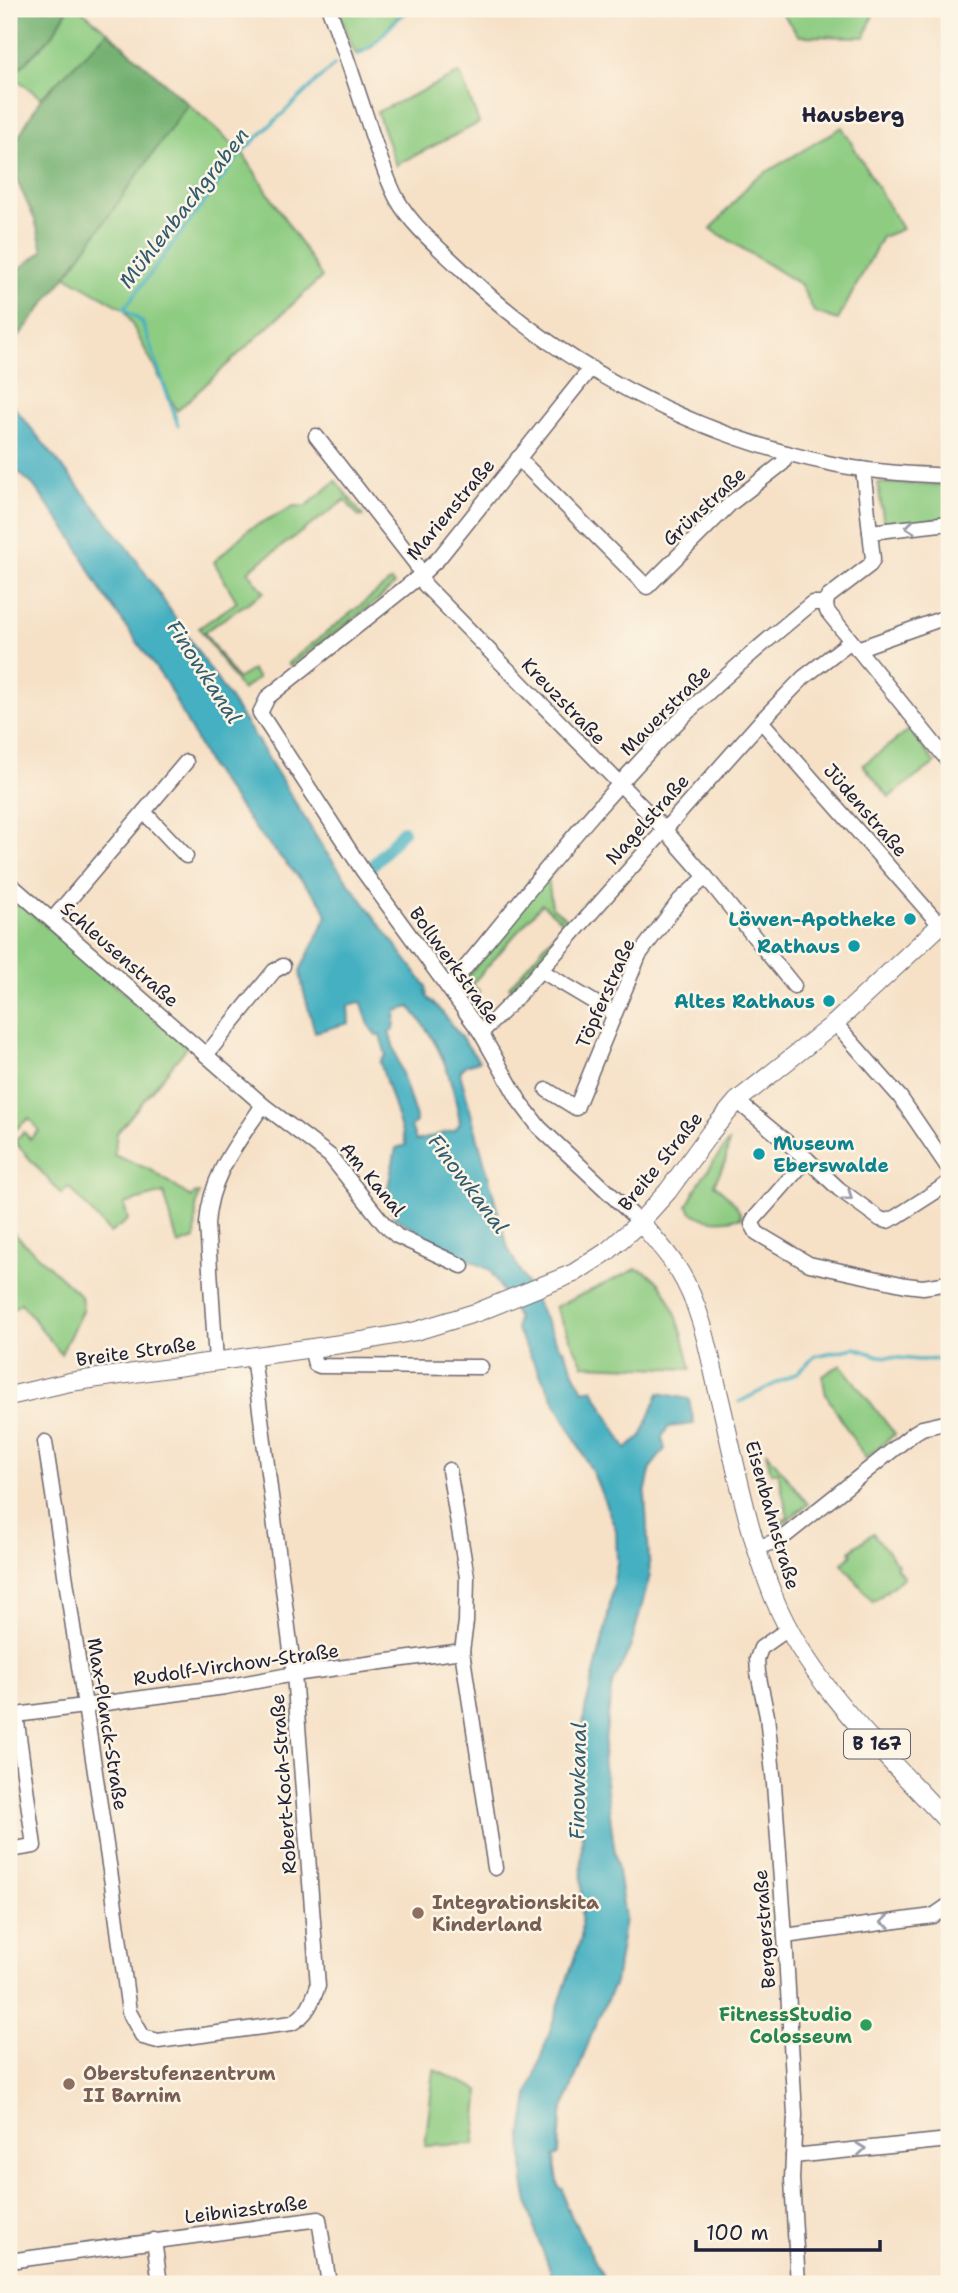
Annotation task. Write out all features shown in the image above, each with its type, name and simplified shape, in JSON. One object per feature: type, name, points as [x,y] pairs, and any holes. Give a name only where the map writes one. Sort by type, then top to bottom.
[{"type":"main road","name":"Breite Straße","points":[[9,1396],[70,1382],[416,1331],[495,1305],[574,1273],[615,1245],[640,1222],[668,1191],[702,1143],[737,1101],[945,921]]},
{"type":"main road","name":"Eisenbahnstraße","points":[[640,1222],[663,1247],[680,1273],[701,1318],[766,1576],[788,1629],[820,1679],[949,1823]]},
{"type":"street","points":[[329,9],[385,171],[398,200],[421,229],[473,281],[521,321],[591,368],[694,423],[828,464],[949,476]]},
{"type":"street","name":"Marienstraße","points":[[260,713],[268,697],[439,558],[591,368]]},
{"type":"street","name":"Kreuzstraße","points":[[316,436],[416,564],[425,585],[663,830],[706,877],[794,986]]},
{"type":"street","name":"Grünstraße","points":[[518,458],[646,587],[730,504],[783,463],[787,453]]},
{"type":"street","name":"Mauerstraße","points":[[447,986],[461,973],[619,785],[689,711],[732,670],[812,603],[825,603],[828,597],[870,565],[873,559],[863,469]]},
{"type":"street","points":[[870,532],[949,523]]},
{"type":"street","points":[[825,603],[827,611],[949,762]]},
{"type":"street","name":"Nagelstraße","points":[[481,1033],[761,721],[804,677],[854,645],[949,615]]},
{"type":"street","name":"Bollwerkstraße","points":[[260,713],[363,872],[481,1033],[520,1102],[539,1127],[640,1222]]},
{"type":"street","name":"Jüdenstraße","points":[[761,721],[945,921]]},
{"type":"street","points":[[52,920],[186,762]]},
{"type":"street","points":[[144,812],[186,856]]},
{"type":"street","name":"Töpferstraße","points":[[547,1090],[576,1108],[639,955],[680,900],[706,877]]},
{"type":"street","name":"Schleusenstraße","points":[[9,883],[263,1105]]},
{"type":"street","points":[[206,1055],[274,971],[283,966]]},
{"type":"street","points":[[540,970],[614,1014]]},
{"type":"street","points":[[829,1024],[900,1097],[949,1169]]},
{"type":"street","points":[[737,1101],[807,1158],[839,1189],[880,1219],[887,1221],[896,1217],[949,1183]]},
{"type":"street","points":[[216,1361],[207,1224],[209,1202],[224,1163],[263,1105]]},
{"type":"street","name":"Am Kanal","points":[[263,1105],[330,1156],[384,1224],[397,1236],[462,1266]]},
{"type":"street","points":[[807,1158],[754,1219],[752,1224],[757,1233],[809,1264],[906,1285],[923,1287],[949,1283]]},
{"type":"street","points":[[312,1348],[315,1364],[320,1366],[481,1367]]},
{"type":"street","name":"Robert-Koch-Straße","points":[[130,2012],[143,2037],[158,2041],[292,2023],[302,2018],[318,1986],[294,1674],[253,1356]]},
{"type":"street","points":[[758,1547],[780,1540],[914,1433],[922,1428],[949,1422]]},
{"type":"street","name":"Max-Planck-Straße","points":[[45,1442],[130,2012]]},
{"type":"street","points":[[449,1470],[467,1577],[463,1651],[495,1868]]},
{"type":"street","name":"Bergerstraße","points":[[788,1629],[761,1648],[757,1659],[772,1765],[785,1936],[795,2115],[792,2179],[798,2284]]},
{"type":"street","name":"Rudolf-Virchow-Straße","points":[[9,1850],[34,1846],[12,1716],[463,1651]]},
{"type":"street","points":[[785,1936],[933,1916],[949,1905]]},
{"type":"street","points":[[793,2156],[949,2140]]},
{"type":"street","name":"Leibnizstraße","points":[[154,2240],[319,2219],[329,2284]]},
{"type":"street","points":[[9,2261],[154,2240],[160,2284]]},
{"type":"green space","points":[[9,9],[68,9],[52,36],[20,68],[9,70]]},
{"type":"green space","points":[[68,9],[80,9],[108,32],[41,98],[9,73],[9,70],[20,68],[52,36]]},
{"type":"green space","points":[[338,9],[411,9],[396,18],[371,48],[355,53]]},
{"type":"green space","points":[[779,9],[875,9],[865,37],[799,36]]},
{"type":"green space","points":[[108,32],[188,104],[66,276],[9,349],[9,272],[16,271],[43,251],[35,220],[9,163],[9,153],[41,98]]},
{"type":"green space","points":[[460,73],[479,123],[396,165],[377,112]]},
{"type":"green space","points":[[188,104],[242,152],[322,277],[177,411],[124,309],[66,276]]},
{"type":"green space","points":[[842,127],[902,229],[882,237],[838,320],[814,312],[801,285],[711,229],[753,180]]},
{"type":"green space","points":[[336,481],[363,516],[359,517],[345,500],[248,571],[264,592],[204,632],[237,679],[252,670],[258,678],[242,690],[199,628],[237,602],[214,562],[249,529],[294,506],[306,506]]},
{"type":"green space","points":[[878,483],[949,485],[949,518],[884,525]]},
{"type":"green space","points":[[391,581],[394,585],[379,599],[291,666],[288,663]]},
{"type":"green space","points":[[909,730],[935,763],[889,797],[863,765]]},
{"type":"green space","points":[[554,868],[556,869],[548,878],[552,907],[570,921],[587,900],[590,902],[514,991],[509,987],[564,923],[542,904],[472,984],[479,991],[474,997],[493,1016],[487,1020],[463,986],[463,982]]},
{"type":"green space","points":[[9,894],[187,1047],[117,1133],[114,1155],[151,1170],[192,1198],[199,1193],[195,1239],[178,1245],[164,1193],[124,1204],[128,1220],[110,1233],[69,1187],[61,1194],[14,1141],[24,1132],[30,1139],[39,1131],[29,1118],[9,1135]]},
{"type":"green space","points":[[729,1141],[725,1162],[714,1184],[734,1203],[742,1217],[727,1220],[705,1219],[687,1206],[700,1181]]},
{"type":"green space","points":[[9,1229],[81,1296],[83,1309],[61,1354],[21,1303],[9,1312]]},
{"type":"green space","points":[[636,1269],[659,1283],[667,1295],[680,1326],[691,1369],[583,1365],[555,1307]]},
{"type":"green space","points":[[841,1365],[895,1434],[865,1458],[826,1395],[822,1375]]},
{"type":"green space","points":[[766,1451],[808,1504],[781,1525],[780,1520],[788,1517],[778,1472],[771,1473]]},
{"type":"green space","points":[[873,1533],[904,1577],[873,1602],[842,1563],[852,1554],[850,1551]]},
{"type":"green space","points":[[434,2070],[480,2090],[474,2144],[425,2146]]},
{"type":"water","name":"Finowkanal","points":[[9,401],[129,549],[254,735],[323,848],[426,986],[427,997],[439,1008],[479,1061],[464,1066],[460,1073],[508,1248],[560,1348],[564,1350],[583,1391],[593,1389],[626,1449],[641,1437],[659,1393],[689,1399],[694,1424],[668,1427],[662,1437],[665,1449],[651,1467],[645,1494],[650,1575],[631,1646],[612,1685],[603,1757],[625,1918],[615,1983],[596,2023],[561,2116],[559,2154],[554,2156],[559,2188],[563,2189],[566,2206],[607,2284],[556,2284],[537,2237],[529,2208],[524,2182],[522,2135],[528,2096],[581,1938],[580,1752],[585,1710],[606,1626],[617,1563],[616,1530],[593,1473],[516,1329],[517,1317],[490,1270],[419,1234],[420,1232],[395,1218],[386,1197],[396,1148],[406,1145],[380,1062],[386,1055],[380,1035],[376,1036],[369,1025],[362,1003],[359,1002],[348,1006],[349,1023],[315,1032],[303,989],[300,971],[327,916],[322,903],[257,831],[210,767],[167,684],[101,591],[73,539],[33,485],[9,464]],"holes":[[[410,1007],[444,1061],[460,1123],[455,1130],[416,1141],[411,1126],[416,1122],[416,1118],[389,1032],[394,1030],[396,1011]]]},
{"type":"waterway","name":"Mühlenbachgraben","points":[[357,55],[372,45],[411,9]]},
{"type":"waterway","name":"Mühlenbachgraben","points":[[178,425],[142,322],[124,309],[242,152],[334,65]]},
{"type":"waterway","points":[[372,866],[403,831]]},
{"type":"waterway","points":[[739,1402],[797,1373],[815,1356],[824,1354],[855,1348],[879,1356],[919,1360],[949,1359]]},
{"type":"place","name":"Löwen-Apotheke","points":[[910,919]]},
{"type":"place","name":"Rathaus","points":[[854,946]]},
{"type":"place","name":"Altes Rathaus","points":[[829,1001]]},
{"type":"place","name":"Museum Eberswalde","points":[[759,1154]]},
{"type":"place","name":"Integrationskita Kinderland","points":[[418,1913]]},
{"type":"place","name":"FitnessStudio Colosseum","points":[[866,2025]]},
{"type":"place","name":"Oberstufenzentrum II Barnim","points":[[69,2084]]},
{"type":"district","name":"Hausberg","points":[[853,115]]}]
